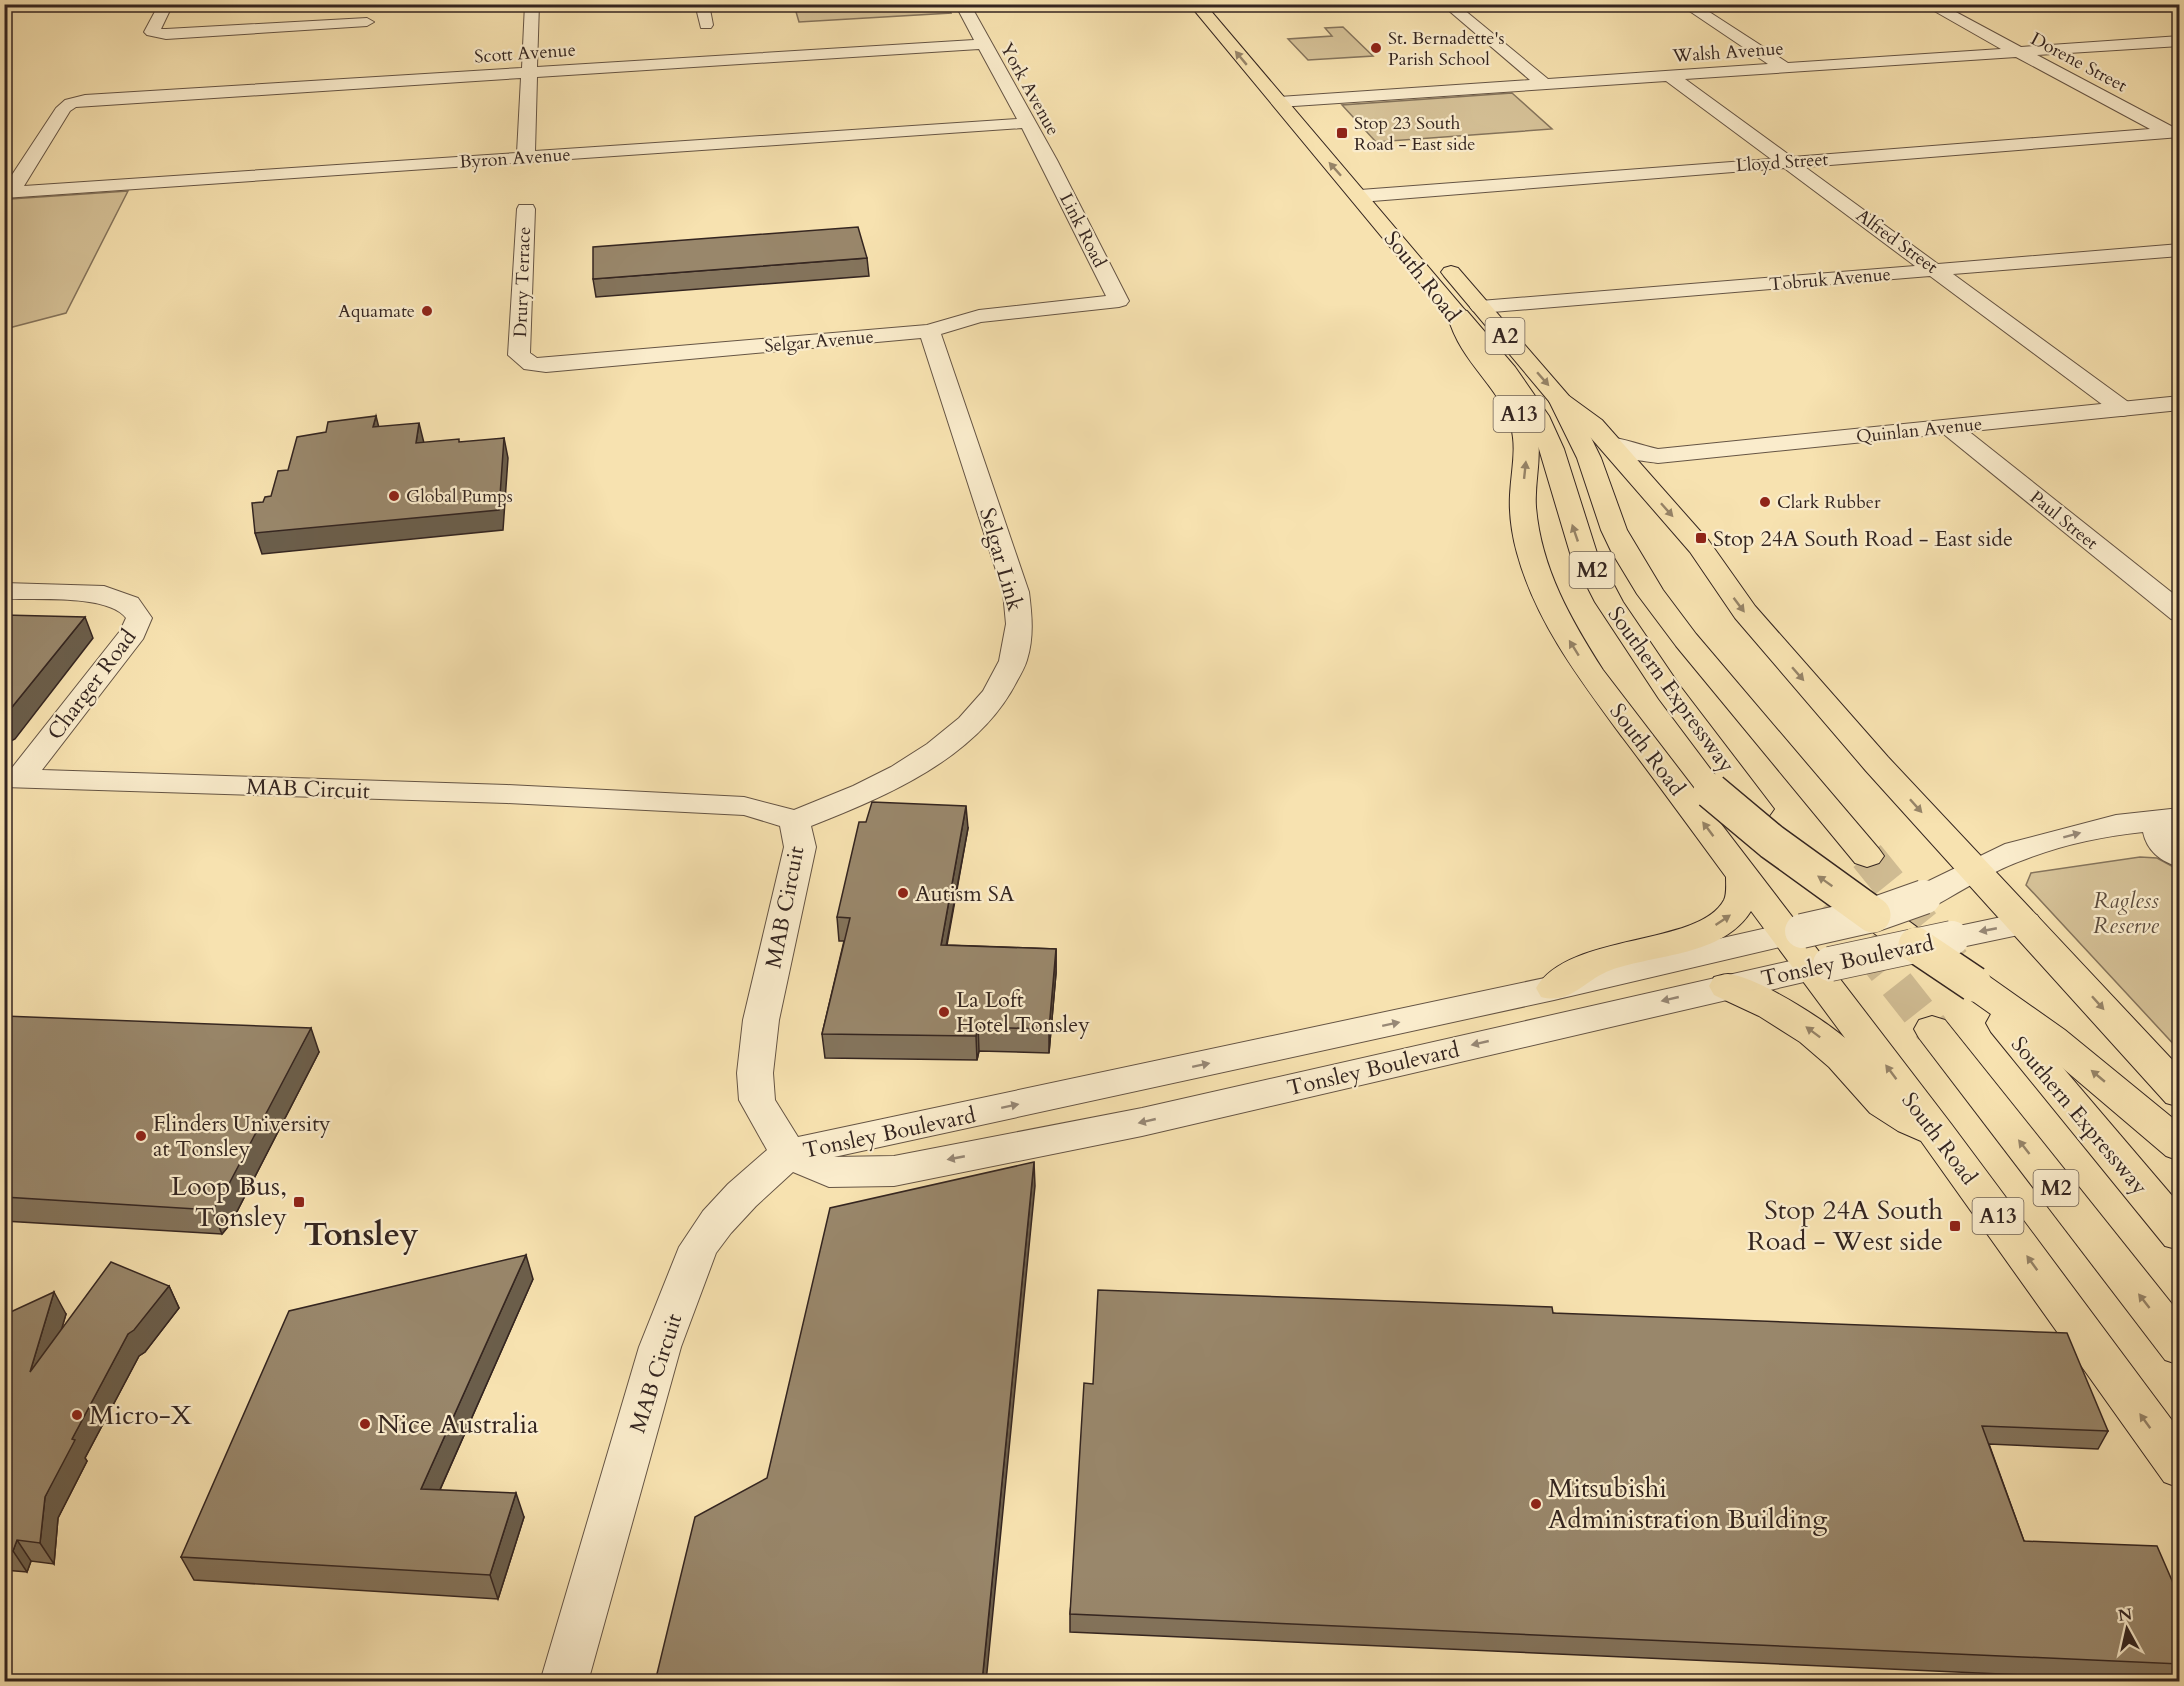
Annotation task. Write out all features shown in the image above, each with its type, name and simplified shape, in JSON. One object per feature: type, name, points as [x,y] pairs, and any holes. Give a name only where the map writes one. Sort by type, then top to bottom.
[{"type":"highway","name":"South Road","points":[[1196,4],[1360,196],[1470,311],[1561,400],[1583,416],[1609,443],[1700,547],[1729,591],[1760,630],[1974,870],[2180,1093]]},
{"type":"highway","points":[[1217,4],[1231,21]]},
{"type":"highway","points":[[1288,84],[1316,116]]},
{"type":"highway","name":"South Road","points":[[1368,176],[1398,211]]},
{"type":"highway","name":"South Road","points":[[1435,254],[1470,311],[1466,339],[1503,387],[1519,414],[1524,428],[1526,442],[1522,490],[1525,528],[1540,584],[1573,646],[1743,876],[1808,949],[1938,1135],[2180,1468]]},
{"type":"highway","name":"Southern Expressway","points":[[1470,311],[1537,415],[1554,455],[1581,549],[1620,621],[1758,808]]},
{"type":"highway","name":"Southern Expressway","points":[[1561,400],[1590,458],[1614,530],[1651,594],[1686,640],[1867,856]]},
{"type":"highway","points":[[1608,696],[1711,791],[1772,842],[2052,1039],[2180,1146]]},
{"type":"highway","points":[[1554,988],[1596,962],[1681,941],[1727,918],[1740,905],[1744,895],[1743,876]]},
{"type":"highway","points":[[1727,986],[1768,1003],[1808,1028],[1839,1054],[1872,1093],[1887,1106],[1938,1135]]},
{"type":"highway","name":"Southern Expressway","points":[[2004,1023],[2180,1234]]},
{"type":"highway","name":"M2","points":[[1932,1029],[2180,1347]]},
{"type":"street","points":[[166,4],[153,32],[166,34],[366,27],[373,4]]},
{"type":"street","points":[[526,157],[532,4]]},
{"type":"street","points":[[702,4],[706,25]]},
{"type":"street","name":"York Avenue","points":[[962,4],[1048,160]]},
{"type":"street","points":[[1448,4],[1545,84]]},
{"type":"street","points":[[1686,4],[1785,68]]},
{"type":"street","name":"Dorene Street","points":[[1929,4],[2176,134]]},
{"type":"street","points":[[2172,4],[2180,8]]},
{"type":"street","name":"Walsh Avenue","points":[[1279,102],[2180,41]]},
{"type":"street","name":"Scott Avenue","points":[[8,192],[64,108],[70,103],[86,100],[982,44]]},
{"type":"street","name":"Alfred Street","points":[[1670,76],[1937,270],[2122,409]]},
{"type":"street","name":"Byron Avenue","points":[[8,192],[1026,123]]},
{"type":"street","name":"Lloyd Street","points":[[1360,196],[2176,134]]},
{"type":"street","name":"Link Road","points":[[1048,160],[1119,301]]},
{"type":"street","name":"Drury Terrace","points":[[519,355],[526,209]]},
{"type":"street","name":"Tobruk Avenue","points":[[1470,311],[2180,250]]},
{"type":"street","name":"Selgar Avenue","points":[[519,355],[532,364],[546,365],[929,331],[979,316],[1119,301]]},
{"type":"street","name":"Selgar Link","points":[[794,821],[862,795],[933,754],[983,710],[1001,686],[1015,654],[1020,624],[1016,592],[929,331]]},
{"type":"street","name":"Quinlan Avenue","points":[[1609,443],[1626,450],[1658,456],[2180,404]]},
{"type":"street","name":"Paul Street","points":[[1949,427],[2180,613]]},
{"type":"street","points":[[1635,473],[1640,465],[1658,456]]},
{"type":"street","name":"Charger Road","points":[[4,591],[104,594],[129,604],[139,618],[133,633],[12,778]]},
{"type":"street","name":"MAB Circuit","points":[[12,778],[507,794],[744,806],[777,814],[794,821],[800,847],[761,1020],[755,1072],[757,1100],[789,1153],[742,1195],[717,1222],[699,1247],[660,1347],[564,1682]]},
{"type":"street","points":[[2169,819],[2157,835],[2160,841],[2180,857]]},
{"type":"street","name":"Tonsley Boulevard","points":[[789,1153],[829,1172],[894,1171],[1153,1119],[1727,986],[1808,949],[1873,915],[1924,897],[2016,851],[2124,824],[2169,819]]},
{"type":"street","name":"Tonsley Boulevard","points":[[789,1153],[1554,988],[1808,949],[1916,945],[2025,923]]},
{"type":"green space","points":[[794,5],[947,5],[951,13],[799,22]]},
{"type":"green space","points":[[1343,27],[1373,56],[1308,60],[1288,39],[1332,36],[1325,28]]},
{"type":"green space","points":[[1512,93],[1552,129],[1376,142],[1342,105]]},
{"type":"green space","points":[[128,191],[66,313],[5,329],[4,208],[10,199]]},
{"type":"green space","name":"Ragless Reserve","points":[[2140,857],[2157,858],[2179,870],[2179,1050],[2026,885],[2031,873]]},
{"type":"building","points":[[858,227],[867,258],[593,279],[593,247]]},
{"type":"building","name":"Global Pumps","points":[[376,416],[373,427],[419,423],[416,443],[504,438],[499,510],[255,533],[252,503],[263,502],[265,497],[271,496],[278,471],[288,470],[297,437],[326,432],[328,422]]},
{"type":"building","points":[[4,615],[85,617],[4,717]]},
{"type":"building","points":[[872,802],[966,806],[941,945],[1056,949],[1049,1029],[978,1027],[976,1036],[822,1034],[850,918],[837,917],[859,822],[866,822]]},
{"type":"building","name":"Flinders University at Tonsley","points":[[4,1016],[311,1028],[221,1199],[212,1210],[4,1197]]},
{"type":"building","points":[[1034,1162],[982,1682],[655,1682],[695,1517],[767,1478],[830,1208]]},
{"type":"building","name":"Nice Australia","points":[[526,1255],[421,1489],[516,1493],[490,1575],[181,1557],[289,1311]]},
{"type":"building","points":[[111,1262],[169,1286],[134,1330],[128,1334],[72,1439],[75,1440],[45,1497],[40,1543],[17,1540],[13,1551],[4,1550],[4,1315],[54,1292],[30,1372]]},
{"type":"building","name":"Mitsubishi Administration Building","points":[[1098,1290],[1552,1307],[1553,1313],[2067,1333],[2108,1431],[1982,1426],[2024,1541],[2157,1546],[2180,1599],[2180,1664],[1070,1614],[1084,1383],[1093,1384]]},
{"type":"tunnel","points":[[1867,856],[1953,962]]},
{"type":"tunnel","points":[[1831,901],[1932,1029]]},
{"type":"place","name":"St. Bernadette's Parish School","points":[[1376,48]]},
{"type":"place","name":"Stop 23 South Road - East side","points":[[1342,133]]},
{"type":"place","name":"Aquamate","points":[[427,311]]},
{"type":"place","name":"Global Pumps","points":[[394,496]]},
{"type":"place","name":"Clark Rubber","points":[[1765,502]]},
{"type":"place","name":"Stop 24A South Road - East side","points":[[1701,538]]},
{"type":"place","name":"Autism SA","points":[[903,893]]},
{"type":"place","name":"La Loft Hotel Tonsley","points":[[944,1012]]},
{"type":"place","name":"Flinders University at Tonsley","points":[[141,1136]]},
{"type":"place","name":"Loop Bus, Tonsley","points":[[299,1202]]},
{"type":"place","name":"Stop 24A South Road - West side","points":[[1955,1226]]},
{"type":"place","name":"Micro-X","points":[[77,1415]]},
{"type":"place","name":"Nice Australia","points":[[365,1424]]},
{"type":"place","name":"Mitsubishi Administration Building","points":[[1536,1504]]},
{"type":"district","name":"Tonsley","points":[[361,1233]]}]
